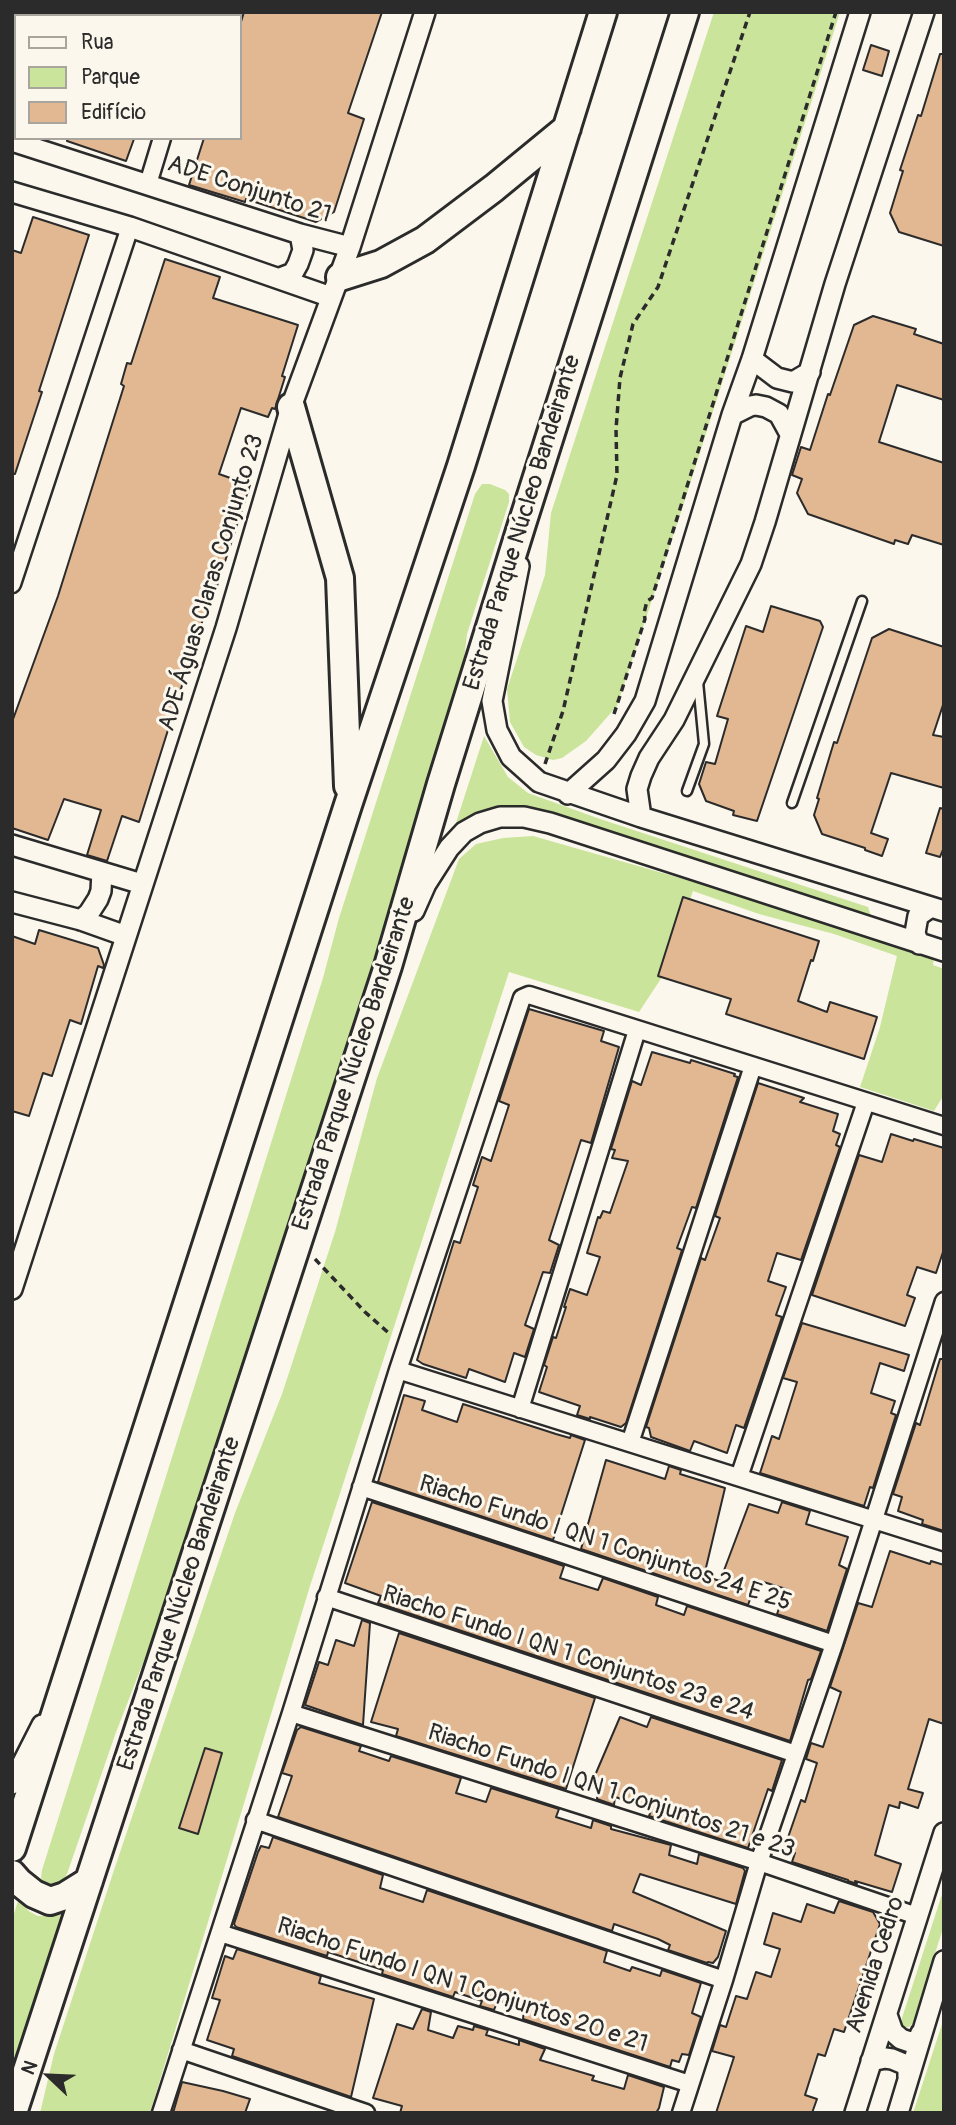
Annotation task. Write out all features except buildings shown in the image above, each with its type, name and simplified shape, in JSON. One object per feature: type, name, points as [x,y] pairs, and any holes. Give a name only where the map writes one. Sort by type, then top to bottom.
[{"type":"highway","points":[[12,1848],[348,805],[461,466],[603,12]]},
{"type":"highway","name":"Estrada Parque Núcleo Bandeirante","points":[[13,2113],[388,966],[441,784],[685,12]]},
{"type":"highway","points":[[336,287],[425,240],[567,128]]},
{"type":"highway","points":[[291,407],[340,578],[348,805]]},
{"type":"highway","points":[[12,1874],[34,1894],[50,1900],[65,1896],[89,1881]]},
{"type":"street","name":"ADE Águas Claras Conjunto 23","points":[[12,1289],[226,628],[291,407],[350,247],[425,12]]},
{"type":"street","points":[[568,794],[606,760],[626,734],[645,701],[732,415],[752,359],[860,12]]},
{"type":"street","points":[[641,817],[638,789],[640,775],[674,720],[751,564],[835,284],[924,12]]},
{"type":"street","points":[[148,184],[162,140]]},
{"type":"street","name":"ADE Conjunto 21","points":[[12,141],[300,234],[350,247]]},
{"type":"street","points":[[12,192],[130,227],[280,278],[336,287]]},
{"type":"street","points":[[12,584],[130,227]]},
{"type":"street","points":[[280,278],[293,273],[298,264],[303,250],[300,234]]},
{"type":"street","points":[[752,359],[778,378],[793,383],[810,372]]},
{"type":"street","points":[[732,415],[750,406],[766,407],[779,414],[790,434]]},
{"type":"street","points":[[522,524],[518,576],[492,701],[497,730],[511,757],[539,782],[568,794],[938,909]]},
{"type":"street","points":[[645,701],[674,720]]},
{"type":"street","points":[[388,966],[426,884],[449,848],[464,832],[480,823],[500,817],[524,817],[551,822],[944,951]]},
{"type":"street","points":[[12,845],[142,884]]},
{"type":"street","points":[[81,920],[98,899],[102,872]]},
{"type":"street","points":[[870,927],[882,922],[887,908],[886,898],[874,890]]},
{"type":"street","points":[[12,902],[81,920],[126,936]]},
{"type":"street","points":[[919,944],[915,933],[918,916],[938,909]]},
{"type":"street","points":[[161,2113],[291,1713],[398,1370],[522,998],[529,995],[944,1126]]},
{"type":"street","points":[[520,1409],[637,1030]]},
{"type":"street","points":[[630,1443],[753,1066]]},
{"type":"street","points":[[739,1477],[866,1102]]},
{"type":"street","points":[[681,2113],[759,1862],[834,1644],[944,1301]]},
{"type":"street","points":[[398,1370],[944,1542]]},
{"type":"street","name":"Riacho Fundo I QN 1 Conjuntos 24 E 25","points":[[361,1487],[834,1644]]},
{"type":"street","name":"Riacho Fundo I QN 1 Conjuntos 23 e 24","points":[[326,1597],[796,1754]]},
{"type":"street","points":[[12,1784],[73,1661]]},
{"type":"street","name":"Riacho Fundo I QN 1 Conjuntos 21 e 23","points":[[291,1713],[759,1862],[917,1916]]},
{"type":"street","points":[[255,1820],[724,1980]]},
{"type":"street","name":"Avenida Cedro","points":[[855,2113],[944,1833]]},
{"type":"street","name":"Riacho Fundo I QN 1 Conjuntos 20 e 21","points":[[220,1933],[690,2084]]},
{"type":"street","points":[[898,2113],[944,1961]]},
{"type":"street","points":[[887,2015],[893,2032],[901,2039],[910,2042],[918,2040],[921,2033]]},
{"type":"street","points":[[181,2050],[366,2113]]},
{"type":"street","points":[[871,2061],[885,2058],[904,2064],[908,2069],[908,2077]]},
{"type":"lane","points":[[792,803],[862,601]]},
{"type":"lane","points":[[687,791],[704,744],[697,674]]},
{"type":"path","points":[[539,782],[562,711],[617,475],[616,429],[620,378],[632,324],[658,287],[750,12]]},
{"type":"path","points":[[612,718],[836,12]]},
{"type":"path","points":[[299,1241],[365,1312],[405,1349]]},
{"type":"green space","points":[[714,12],[840,12],[617,706],[586,741],[562,758],[553,760],[536,755],[524,747],[510,722],[507,689],[545,575],[551,513]]},
{"type":"green space","points":[[482,484],[505,490],[509,494],[509,502],[467,634],[460,693],[172,1588],[115,1735],[67,1874],[62,1882],[53,1887],[44,1886],[42,1870],[323,978],[339,918],[475,494]]},
{"type":"green space","points":[[484,736],[508,777],[528,793],[868,907],[871,916],[869,919],[523,812],[454,829]]},
{"type":"green space","points":[[533,836],[736,894],[934,956],[933,965],[944,969],[944,1098],[934,1111],[860,1087],[880,1027],[897,956],[693,891],[666,971],[639,1012],[509,972],[310,1586],[150,2113],[40,2113],[54,2054],[115,1867],[235,1513],[282,1394],[335,1232],[377,1078],[459,859],[476,844],[503,838]]},
{"type":"green space","points":[[944,1888],[944,1925],[913,2023],[905,2028],[902,2018]]},
{"type":"green space","points":[[18,1901],[38,1916],[63,1915],[12,2075],[12,1920]]},
{"type":"green space","points":[[944,2018],[944,2113],[913,2113]]}]
